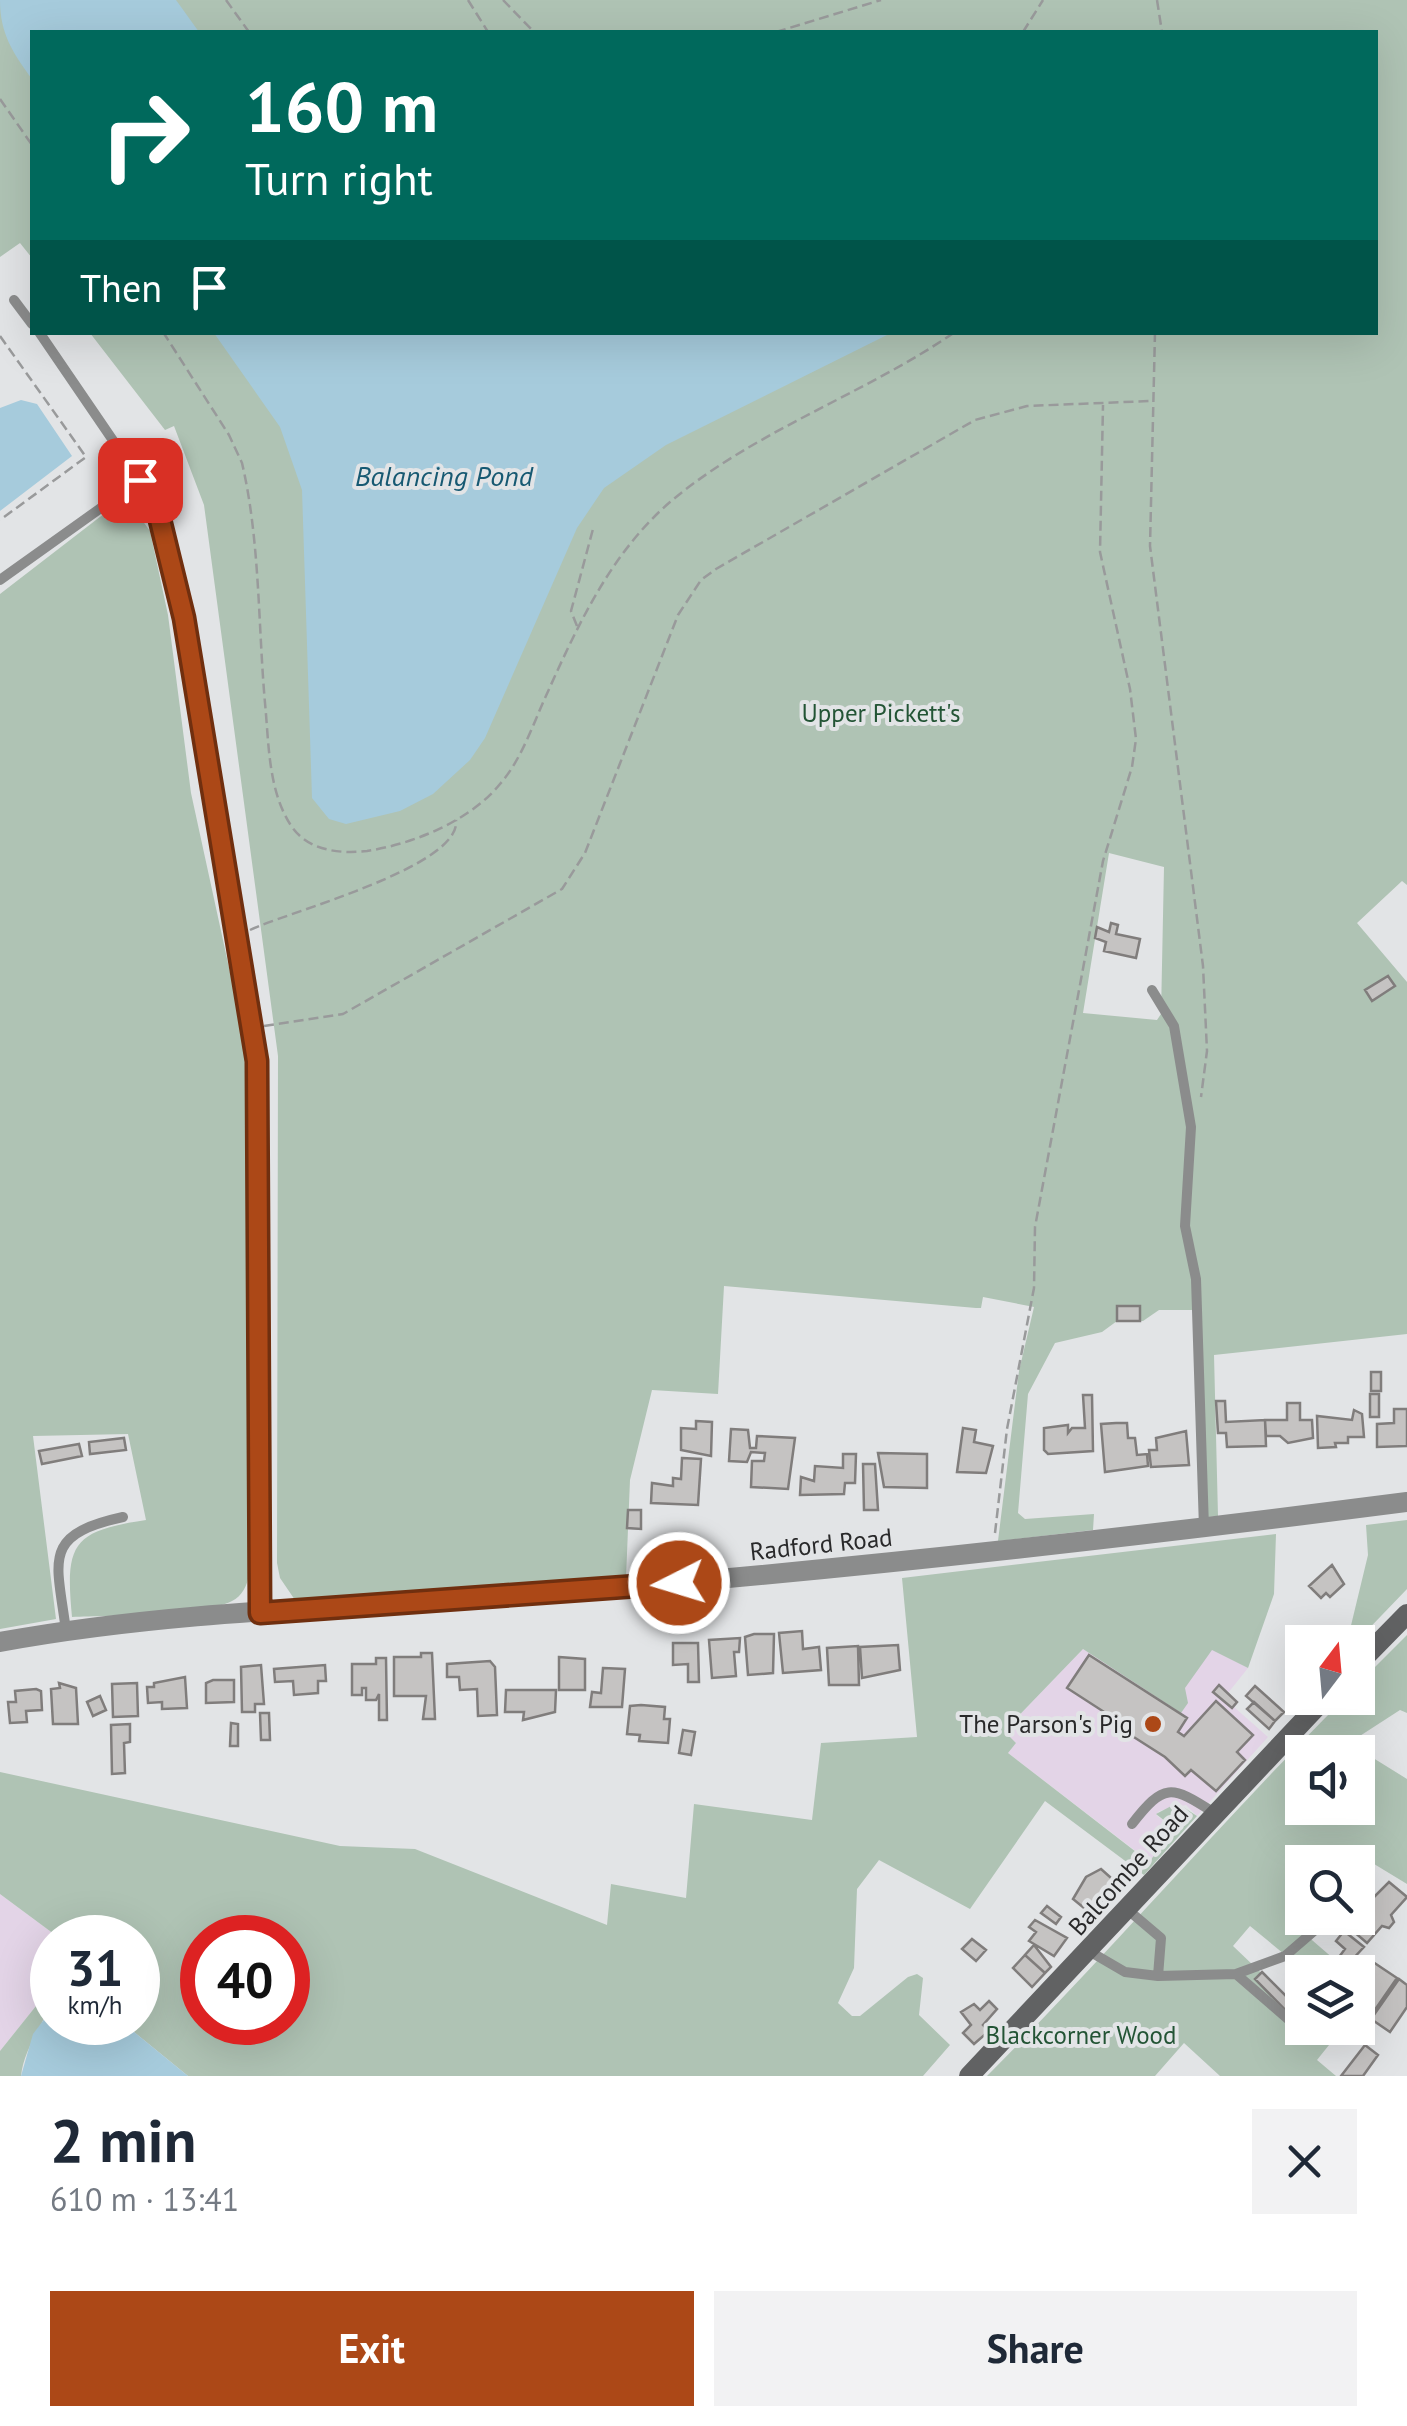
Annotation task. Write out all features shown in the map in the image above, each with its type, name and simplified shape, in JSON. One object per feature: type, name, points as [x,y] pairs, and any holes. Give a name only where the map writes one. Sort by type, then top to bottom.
[{"type":"main road","points":[[1375,1647],[1407,1614]]},
{"type":"main road","name":"Balcombe Road","points":[[969,2076],[1128,1910],[1213,1812],[1308,1715]]},
{"type":"street","name":"Radford Road","points":[[0,1642],[66,1631],[260,1613],[679,1583],[1204,1528],[1407,1502]]},
{"type":"lane","points":[[14,300],[30,321]]},
{"type":"lane","points":[[41,335],[140,480],[159,516],[184,618],[253,1027],[261,1149],[260,1613]]},
{"type":"lane","points":[[0,580],[140,480]]},
{"type":"lane","points":[[1152,990],[1175,1030],[1192,1127],[1185,1226],[1196,1280],[1204,1528]]},
{"type":"lane","points":[[66,1631],[58,1568],[65,1543],[83,1526],[123,1516]]},
{"type":"lane","points":[[1132,1824],[1152,1799],[1166,1791],[1182,1792],[1213,1812]]},
{"type":"lane","points":[[1128,1910],[1160,1938],[1158,1976]]},
{"type":"lane","points":[[1089,1951],[1125,1972],[1158,1976],[1236,1974],[1286,1956],[1310,1935]]},
{"type":"lane","points":[[1236,1974],[1285,2016]]},
{"type":"path","points":[[226,0],[248,30]]},
{"type":"path","points":[[468,0],[487,30]]},
{"type":"path","points":[[503,0],[532,30]]},
{"type":"path","points":[[783,30],[881,0]]},
{"type":"path","points":[[1024,30],[1043,0]]},
{"type":"path","points":[[1157,0],[1162,30]]},
{"type":"path","points":[[0,98],[30,142]]},
{"type":"path","points":[[165,335],[222,423],[242,463],[270,756],[278,795],[292,826],[306,841],[327,850],[364,851],[408,841],[455,819],[493,792],[510,772],[578,627],[620,560],[680,494],[951,335]]},
{"type":"path","points":[[1155,335],[1150,401],[1153,579],[1207,1013],[1200,1104]]},
{"type":"path","points":[[0,336],[86,457],[0,520]]},
{"type":"path","points":[[253,1027],[343,1014],[562,888],[585,852],[678,615],[701,580],[716,569],[975,420],[1027,406],[1150,401]]},
{"type":"path","points":[[993,1550],[1007,1428],[1034,1288],[1035,1227],[1103,861],[1132,767],[1136,739],[1130,689],[1100,552],[1103,403]]},
{"type":"path","points":[[578,627],[571,611],[593,528]]},
{"type":"path","points":[[238,935],[385,880],[451,836],[458,826],[455,819]]},
{"type":"shaded area","points":[[1083,1649],[1181,1712],[1184,1688],[1212,1649],[1248,1668],[1228,1693],[1237,1702],[1234,1707],[1268,1737],[1197,1816],[1186,1805],[1159,1811],[1156,1815],[1175,1829],[1150,1862],[1008,1753],[1016,1743],[1003,1732]]},
{"type":"shaded area","points":[[0,1894],[30,1916],[30,2014],[0,2051]]},
{"type":"green space","name":"Upper Pickett's","points":[[0,0],[1407,0],[1407,885],[1402,881],[1357,923],[1407,982],[1407,1334],[1214,1355],[1218,1516],[1208,1517],[1200,1310],[1159,1310],[1143,1321],[1117,1321],[1102,1332],[1055,1343],[1028,1394],[1018,1513],[1025,1519],[1094,1514],[1093,1530],[998,1541],[1019,1371],[1034,1307],[983,1297],[981,1308],[976,1308],[724,1286],[718,1394],[652,1390],[630,1480],[626,1578],[295,1600],[280,1578],[277,1563],[278,1056],[204,505],[174,426],[165,430],[92,335],[1378,335],[1378,30],[30,30],[30,256],[20,243],[0,257]],"holes":[[[1109,853],[1164,867],[1161,1014],[1157,1020],[1083,1013]]]},
{"type":"green space","points":[[118,503],[139,516],[150,531],[168,615],[191,793],[248,1055],[249,1575],[239,1596],[218,1606],[178,1613],[72,1617],[70,1573],[79,1545],[102,1530],[146,1520],[128,1434],[33,1436],[56,1619],[0,1629],[0,594]]},
{"type":"green space","points":[[1407,1520],[1407,1589],[1372,1625],[1351,1625],[1368,1555],[1366,1525]]},
{"type":"green space","points":[[1276,1534],[1274,1594],[1248,1668],[1212,1650],[1185,1688],[1188,1703],[1181,1713],[1083,1649],[1004,1731],[1016,1743],[1008,1753],[1149,1862],[1175,1829],[1156,1814],[1177,1803],[1197,1816],[1144,1875],[1045,1801],[970,1909],[879,1860],[857,1889],[854,1968],[838,2003],[852,2016],[860,2016],[908,1977],[917,1974],[923,1978],[919,2015],[950,2045],[923,2076],[188,2076],[150,2045],[160,2045],[160,1915],[30,1916],[0,1894],[0,1772],[340,1846],[415,1849],[607,1925],[611,1884],[686,1898],[694,1804],[812,1820],[821,1743],[917,1737],[902,1578]]},
{"type":"green space","points":[[1407,1635],[1407,1713],[1400,1710],[1361,1735],[1309,1735],[1328,1715],[1375,1715],[1375,1667]]},
{"type":"green space","name":"Blackcorner Wood","points":[[1375,1759],[1407,1779],[1407,1884],[1375,1865],[1375,1845],[1285,1845],[1285,1935],[1306,1935],[1329,1955],[1285,1955],[1250,1926],[1233,1946],[1285,1996],[1285,2045],[1329,2045],[1317,2060],[1336,2076],[1220,2076],[1184,2043],[1155,2076],[987,2076],[1285,1760],[1285,1825],[1375,1825]]},
{"type":"green space","points":[[30,2014],[31,2045],[21,2076],[0,2076],[0,2051]]},
{"type":"water","points":[[0,0],[176,0],[198,30],[30,30],[30,76],[2,23]]},
{"type":"water","name":"Balancing Pond","points":[[215,335],[887,335],[666,445],[604,488],[577,528],[485,738],[470,760],[433,794],[400,811],[346,824],[329,819],[312,798],[302,490],[280,427]]},
{"type":"water","points":[[21,400],[37,404],[72,456],[0,511],[0,408]]},
{"type":"water","points":[[30,2044],[150,2045],[188,2076],[21,2076]]},
{"type":"building","points":[[1111,923],[1118,925],[1116,934],[1140,939],[1136,958],[1104,951],[1106,942],[1095,938],[1097,927],[1109,932]]},
{"type":"building","points":[[1388,976],[1395,986],[1372,1001],[1365,990]]},
{"type":"building","points":[[1117,1306],[1140,1306],[1140,1321],[1117,1321]]},
{"type":"building","points":[[1371,1372],[1381,1372],[1381,1391],[1371,1391]]},
{"type":"building","points":[[1370,1394],[1379,1394],[1379,1417],[1370,1417]]},
{"type":"building","points":[[1083,1395],[1092,1395],[1093,1451],[1048,1454],[1044,1450],[1044,1428],[1068,1425],[1068,1433],[1072,1428],[1085,1428]]},
{"type":"building","points":[[1216,1401],[1225,1401],[1226,1422],[1265,1420],[1266,1446],[1227,1447],[1226,1433],[1218,1433]]},
{"type":"building","points":[[1287,1403],[1300,1403],[1300,1420],[1312,1420],[1313,1438],[1288,1443],[1280,1436],[1266,1436],[1265,1420],[1287,1420]]},
{"type":"building","points":[[1394,1409],[1407,1409],[1407,1446],[1377,1447],[1377,1424],[1394,1423]]},
{"type":"building","points":[[1354,1410],[1362,1414],[1364,1437],[1348,1437],[1348,1443],[1318,1448],[1317,1416],[1352,1420]]},
{"type":"building","points":[[696,1421],[712,1422],[711,1456],[681,1450],[681,1428],[696,1429]]},
{"type":"building","points":[[1127,1423],[1128,1438],[1135,1438],[1137,1455],[1147,1454],[1148,1466],[1105,1472],[1101,1424]]},
{"type":"building","points":[[963,1428],[976,1430],[974,1442],[993,1446],[986,1473],[957,1472]]},
{"type":"building","points":[[731,1429],[748,1430],[750,1448],[756,1448],[757,1436],[795,1438],[788,1489],[751,1487],[752,1461],[764,1461],[765,1453],[751,1452],[747,1462],[729,1461]]},
{"type":"building","points":[[1186,1431],[1189,1465],[1151,1467],[1149,1450],[1157,1450],[1156,1438]]},
{"type":"building","points":[[124,1438],[126,1450],[90,1454],[89,1442]]},
{"type":"building","points":[[79,1444],[82,1456],[42,1464],[39,1451]]},
{"type":"building","points":[[878,1453],[927,1454],[927,1488],[884,1487]]},
{"type":"building","points":[[843,1454],[856,1454],[855,1483],[845,1483],[844,1494],[800,1495],[801,1477],[814,1481],[815,1466],[843,1468]]},
{"type":"building","points":[[682,1458],[701,1459],[698,1505],[651,1503],[652,1483],[673,1486],[673,1478],[681,1479]]},
{"type":"building","points":[[863,1464],[875,1464],[878,1510],[864,1510]]},
{"type":"building","points":[[628,1510],[641,1510],[641,1529],[627,1528]]},
{"type":"building","points":[[1332,1565],[1344,1584],[1330,1597],[1326,1593],[1321,1598],[1309,1586]]},
{"type":"building","points":[[802,1631],[803,1649],[819,1647],[821,1670],[783,1673],[779,1633]]},
{"type":"building","points":[[774,1634],[773,1673],[748,1675],[745,1637]]},
{"type":"building","points":[[740,1638],[739,1652],[734,1652],[736,1676],[712,1678],[709,1640]]},
{"type":"building","points":[[673,1643],[698,1643],[699,1682],[688,1682],[688,1664],[673,1665]]},
{"type":"building","points":[[898,1645],[900,1670],[862,1678],[860,1647]]},
{"type":"building","points":[[858,1646],[859,1685],[829,1685],[827,1648]]},
{"type":"building","points":[[421,1653],[432,1653],[435,1719],[423,1719],[426,1696],[394,1696],[394,1657],[421,1657]]},
{"type":"building","name":"The Parson's Pig","points":[[1089,1655],[1187,1718],[1178,1732],[1184,1736],[1216,1701],[1253,1735],[1237,1752],[1245,1760],[1216,1791],[1191,1770],[1185,1776],[1165,1757],[1129,1734],[1132,1730],[1067,1688]]},
{"type":"building","points":[[559,1657],[585,1659],[585,1690],[559,1690]]},
{"type":"building","points":[[376,1658],[386,1658],[387,1720],[379,1720],[379,1694],[376,1700],[366,1700],[366,1688],[362,1688],[362,1695],[352,1695],[352,1664],[376,1664]]},
{"type":"building","points":[[490,1661],[495,1667],[497,1715],[478,1716],[477,1689],[460,1690],[459,1677],[447,1677],[447,1664]]},
{"type":"building","points":[[261,1665],[264,1704],[255,1704],[255,1712],[242,1712],[241,1667]]},
{"type":"building","points":[[325,1665],[326,1681],[318,1681],[318,1693],[294,1695],[293,1681],[275,1682],[274,1669]]},
{"type":"building","points":[[603,1668],[625,1669],[622,1707],[590,1707],[592,1692],[601,1693]]},
{"type":"building","points":[[185,1677],[187,1708],[162,1709],[162,1702],[148,1703],[147,1687]]},
{"type":"building","points":[[234,1680],[234,1702],[206,1703],[206,1683]]},
{"type":"building","points":[[59,1683],[76,1688],[78,1724],[53,1724],[51,1689],[60,1688]]},
{"type":"building","points":[[137,1683],[138,1716],[113,1717],[112,1684]]},
{"type":"building","points":[[1219,1685],[1237,1702],[1232,1708],[1213,1692]]},
{"type":"building","points":[[1255,1686],[1284,1712],[1275,1721],[1246,1696]]},
{"type":"building","points":[[506,1690],[556,1690],[555,1712],[523,1720],[524,1712],[505,1712]]},
{"type":"building","points":[[15,1691],[41,1691],[42,1710],[26,1711],[27,1722],[10,1723],[8,1702],[16,1702]]},
{"type":"building","points":[[100,1696],[106,1710],[93,1716],[87,1702]]},
{"type":"building","points":[[1254,1702],[1275,1721],[1269,1729],[1247,1709]]},
{"type":"building","points":[[630,1706],[665,1707],[664,1719],[670,1719],[668,1743],[639,1741],[640,1735],[627,1734]]},
{"type":"building","points":[[260,1713],[269,1713],[270,1740],[261,1740]]},
{"type":"building","points":[[231,1723],[238,1724],[238,1746],[230,1746]]},
{"type":"building","points":[[130,1724],[130,1742],[124,1743],[125,1773],[112,1774],[111,1725]]},
{"type":"building","points":[[683,1730],[695,1732],[691,1755],[679,1753]]},
{"type":"building","points":[[1101,1869],[1119,1885],[1089,1912],[1073,1899],[1086,1877]]},
{"type":"building","points":[[1389,1882],[1407,1897],[1391,1915],[1394,1922],[1389,1928],[1382,1926],[1375,1934],[1375,1896]]},
{"type":"building","points":[[1047,1906],[1061,1917],[1056,1924],[1041,1913]]},
{"type":"building","points":[[1035,1920],[1067,1938],[1054,1956],[1029,1941],[1036,1932],[1029,1927]]},
{"type":"building","points":[[1341,1935],[1349,1935],[1364,1947],[1356,1955],[1340,1955],[1345,1949],[1336,1941]]},
{"type":"building","points":[[1358,1935],[1374,1935],[1367,1943]]},
{"type":"building","points":[[972,1939],[986,1950],[976,1961],[962,1949]]},
{"type":"building","points":[[1034,1945],[1051,1967],[1045,1973],[1025,1955]]},
{"type":"building","points":[[1025,1955],[1045,1973],[1032,1987],[1013,1968]]},
{"type":"building","points":[[1375,1963],[1397,1978],[1375,2010]]},
{"type":"building","points":[[1262,1972],[1285,1995],[1285,2010],[1255,1979]]},
{"type":"building","points":[[1399,1979],[1407,1985],[1407,2007],[1390,2032],[1375,2022],[1375,2013]]},
{"type":"building","points":[[989,2001],[997,2009],[983,2025],[989,2031],[974,2044],[963,2033],[971,2025],[961,2012],[974,2004],[980,2010]]},
{"type":"building","points":[[1365,2045],[1378,2055],[1363,2076],[1341,2076]]},
{"type":"place","name":"The Parson's Pig","points":[[1153,1724]]},
{"type":"route","points":[[140,480],[159,516],[184,618],[257,1061],[261,1149],[260,1613],[679,1583]]}]
